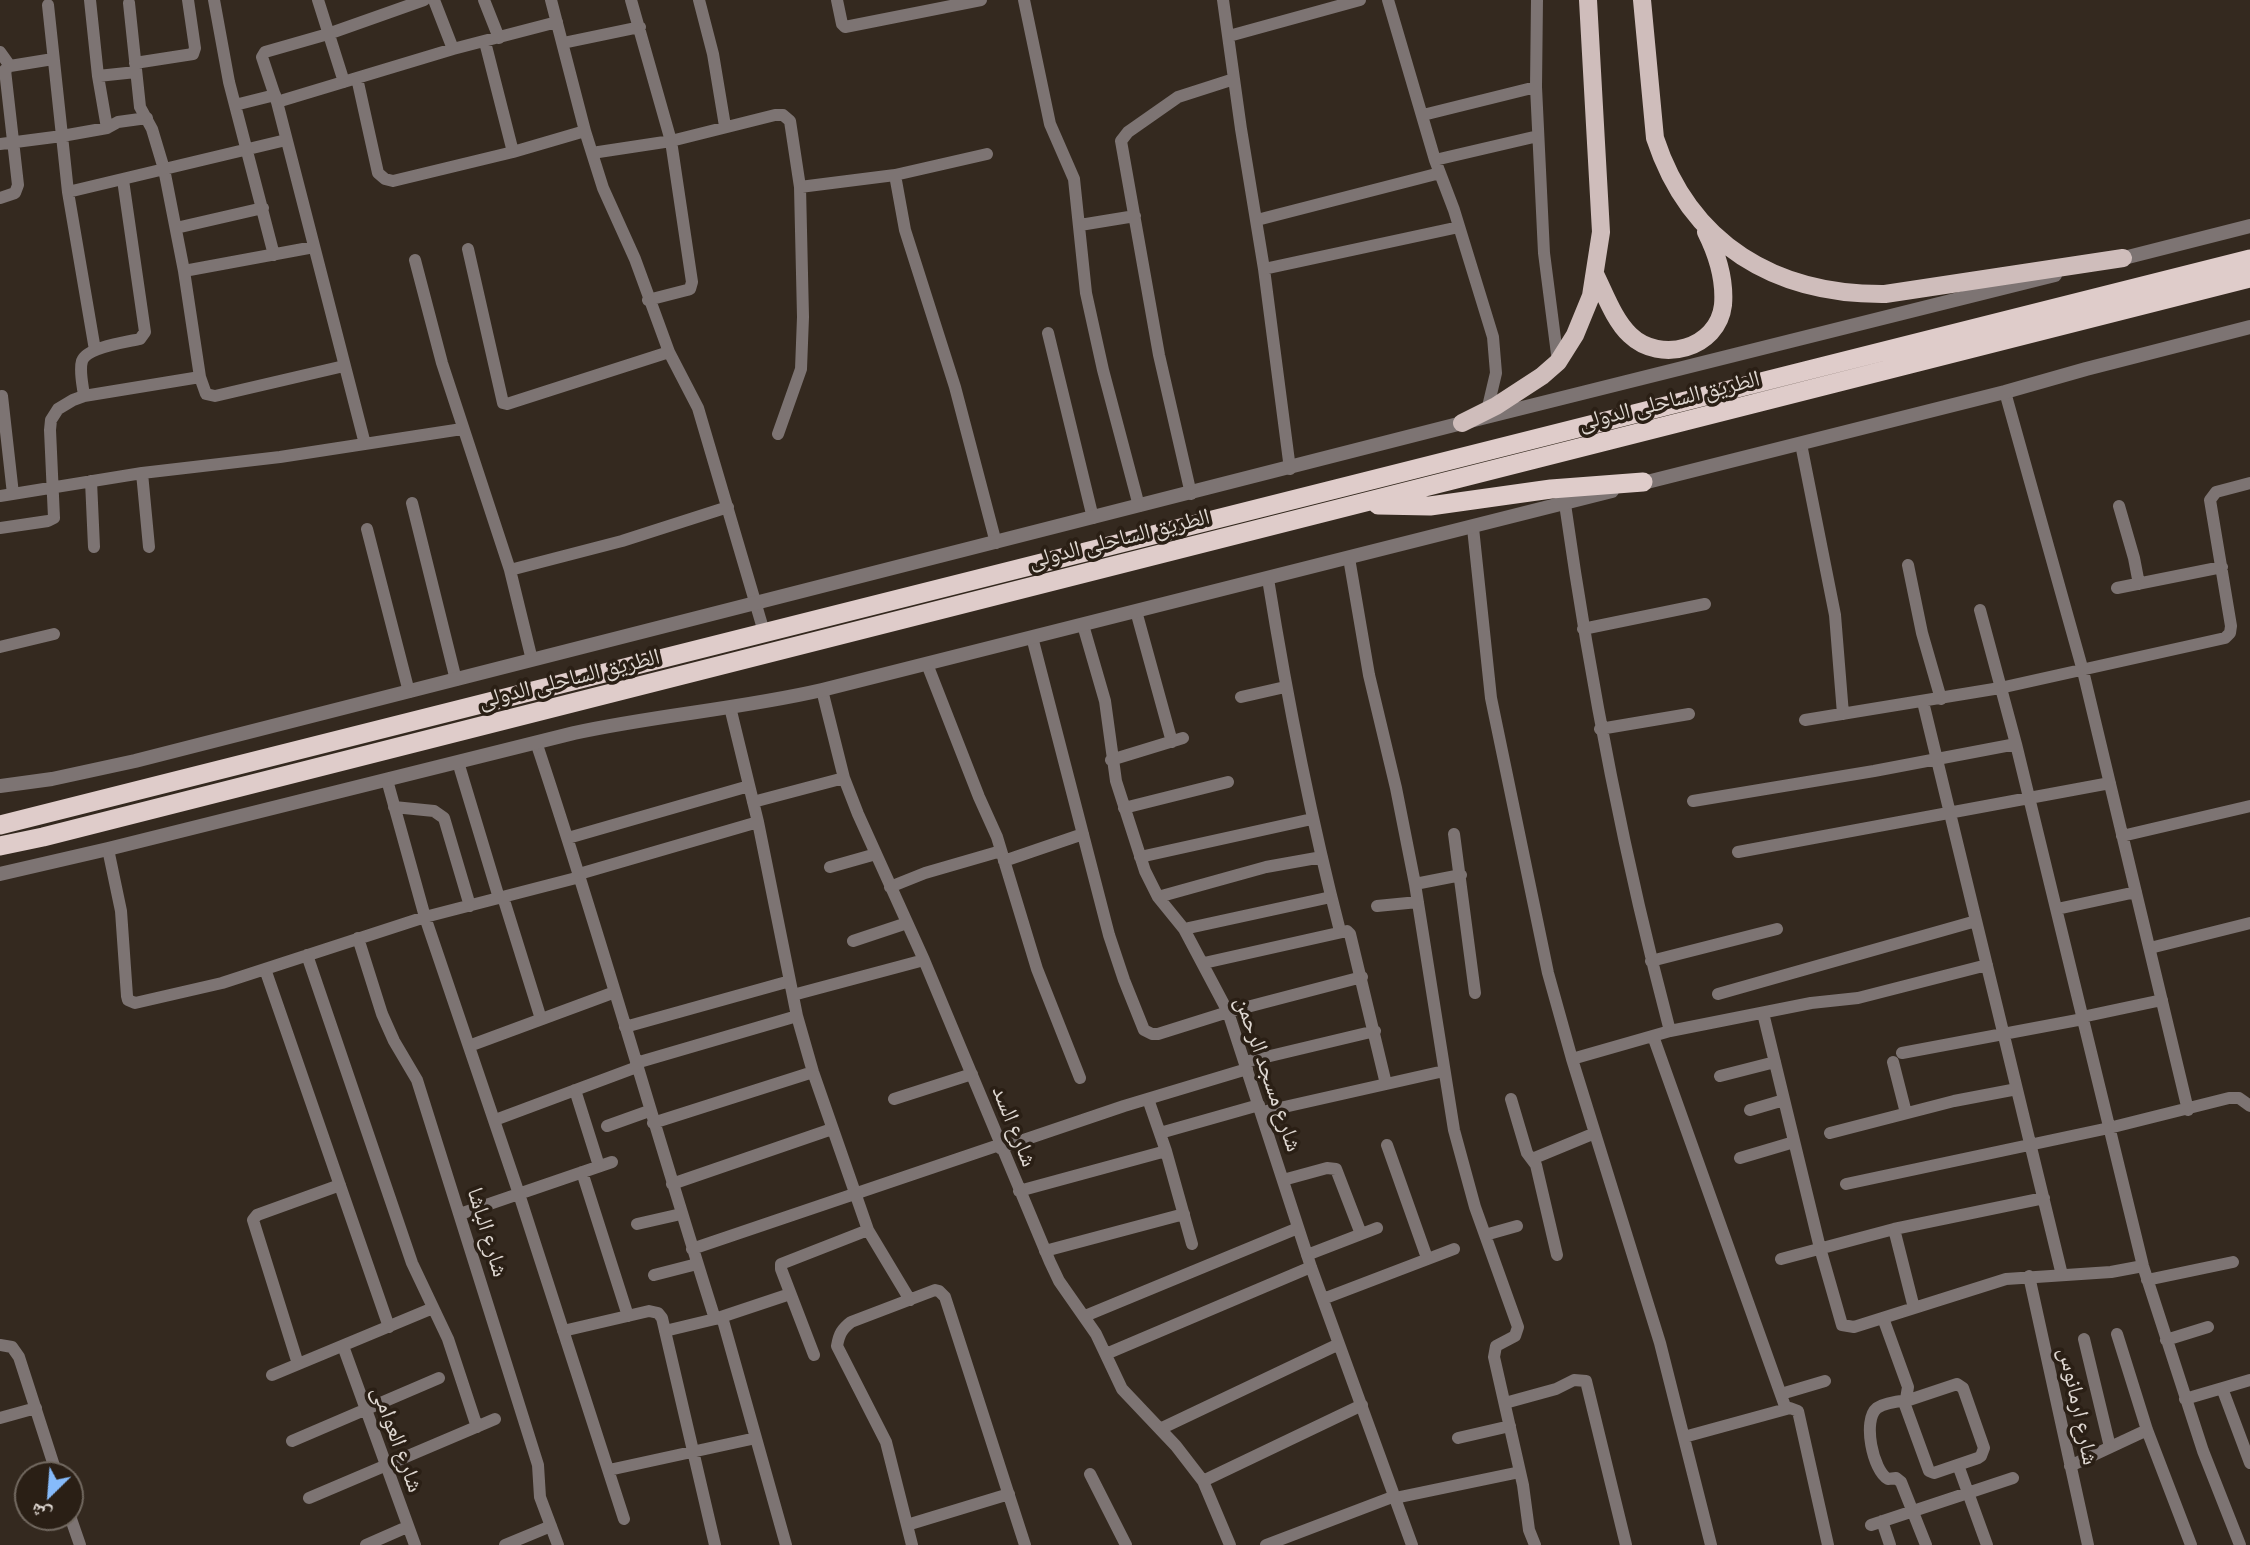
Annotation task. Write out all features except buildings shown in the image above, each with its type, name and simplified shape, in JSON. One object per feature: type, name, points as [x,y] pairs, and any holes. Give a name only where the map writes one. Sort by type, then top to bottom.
[{"type":"highway","name":"الطريق الساحلى الدولى","points":[[0,825],[2250,259]]},
{"type":"highway","name":"الطريق الساحلى الدولى","points":[[0,846],[2250,278]]},
{"type":"highway","points":[[1356,504],[1430,506],[1575,486],[1643,482]]},
{"type":"highway","points":[[0,810],[39,816]]},
{"type":"main road","points":[[1462,423],[1487,411],[1542,376],[1558,362],[1584,318],[1595,274],[1601,232],[1588,0]]},
{"type":"main road","points":[[1595,274],[1625,329],[1637,341],[1660,350],[1677,350],[1693,345],[1712,329],[1723,306],[1717,259],[1697,217],[1671,179],[1655,138],[1642,0]]},
{"type":"main road","points":[[1697,217],[1725,246],[1760,268],[1797,282],[1852,293],[1885,294],[2123,258]]},
{"type":"street","points":[[90,0],[107,128]]},
{"type":"street","points":[[98,76],[193,54],[195,48],[188,0]]},
{"type":"street","points":[[214,0],[223,55],[274,255]]},
{"type":"street","points":[[318,0],[344,82]]},
{"type":"street","points":[[365,444],[276,98],[262,54],[424,0]]},
{"type":"street","points":[[434,0],[453,50]]},
{"type":"street","points":[[484,0],[499,38]]},
{"type":"street","points":[[551,0],[585,131],[603,188],[635,259],[669,352],[698,408],[764,632]]},
{"type":"street","points":[[631,0],[671,141],[691,286],[687,290],[648,300]]},
{"type":"street","points":[[699,0],[713,54],[725,126]]},
{"type":"street","points":[[837,0],[845,27],[981,0]]},
{"type":"street","points":[[1024,0],[1050,124],[1074,179],[1086,293],[1139,506]]},
{"type":"street","points":[[1223,0],[1257,220],[1290,469]]},
{"type":"street","points":[[1229,36],[1357,0]]},
{"type":"street","points":[[1388,0],[1495,345],[1496,373],[1487,411]]},
{"type":"street","points":[[1536,0],[1536,87],[1544,253],[1558,362]]},
{"type":"street","points":[[129,3],[140,107],[147,118],[164,169],[206,394],[215,396],[344,366]]},
{"type":"street","points":[[48,5],[68,192],[95,350]]},
{"type":"street","points":[[235,105],[344,82],[557,22]]},
{"type":"street","points":[[563,43],[640,26]]},
{"type":"street","points":[[485,42],[513,152]]},
{"type":"street","points":[[0,52],[10,66]]},
{"type":"street","points":[[0,198],[17,190],[14,142],[4,73],[10,66],[53,59]]},
{"type":"street","points":[[357,78],[378,173],[385,180],[393,181],[513,152],[585,131]]},
{"type":"street","points":[[1191,494],[1159,355],[1121,146],[1123,137],[1178,97],[1202,87],[1234,79]]},
{"type":"street","points":[[1423,115],[1536,87]]},
{"type":"street","points":[[592,153],[671,141],[775,115],[790,121],[800,187],[803,317],[801,369],[778,434]]},
{"type":"street","points":[[0,144],[62,136],[147,118]]},
{"type":"street","points":[[1257,220],[1538,136]]},
{"type":"street","points":[[68,192],[286,140]]},
{"type":"street","points":[[800,187],[895,175],[987,154]]},
{"type":"street","points":[[895,175],[905,230],[951,373],[996,543]]},
{"type":"street","points":[[84,396],[82,364],[85,356],[95,350],[140,339],[145,332],[123,180]]},
{"type":"street","points":[[176,228],[263,208]]},
{"type":"street","points":[[1080,225],[1135,216]]},
{"type":"street","points":[[0,786],[94,771],[1290,469],[1462,423],[2250,226]]},
{"type":"street","points":[[1264,269],[1459,227]]},
{"type":"street","points":[[184,271],[314,247]]},
{"type":"street","points":[[468,248],[503,402],[507,404],[669,352]]},
{"type":"street","points":[[415,260],[462,429],[510,570],[532,660]]},
{"type":"street","points":[[0,874],[536,742],[648,718],[730,707],[822,690],[1473,528],[1643,482],[2250,328]]},
{"type":"street","points":[[1048,333],[1093,518]]},
{"type":"street","points":[[0,528],[52,520],[55,515],[51,420],[63,405],[84,396],[201,377]]},
{"type":"street","points":[[2005,392],[2083,671],[2188,1110]]},
{"type":"street","points":[[2,396],[7,495],[142,473],[462,429]]},
{"type":"street","points":[[1801,444],[1835,615],[1843,714]]},
{"type":"street","points":[[142,473],[149,547]]},
{"type":"street","points":[[91,481],[94,547]]},
{"type":"street","points":[[1805,720],[2000,688],[2228,636],[2231,626],[2211,496],[2216,492],[2250,483]]},
{"type":"street","points":[[412,503],[456,680]]},
{"type":"street","points":[[1565,504],[1600,729],[1651,961],[1670,1031]]},
{"type":"street","points":[[2119,506],[2138,584]]},
{"type":"street","points":[[510,570],[622,541],[728,507]]},
{"type":"street","points":[[1473,528],[1491,698],[1548,973],[1649,1305],[1711,1545]]},
{"type":"street","points":[[367,529],[409,692]]},
{"type":"street","points":[[1349,558],[1369,676],[1396,788],[1415,884],[1457,1143],[1485,1235],[1518,1327],[1515,1336],[1496,1346],[1493,1353],[1520,1472],[1525,1510],[1535,1545]]},
{"type":"street","points":[[1908,565],[1922,632],[1941,699]]},
{"type":"street","points":[[2117,588],[2222,567]]},
{"type":"street","points":[[1268,579],[1285,687],[1312,818],[1340,931]]},
{"type":"street","points":[[1583,629],[1706,604]]},
{"type":"street","points":[[1980,610],[2057,909],[2143,1266],[2185,1399],[2240,1545]]},
{"type":"street","points":[[1111,760],[1177,740],[1136,611]]},
{"type":"street","name":"شارع مسجد الرحمن","points":[[1083,625],[1105,701],[1111,760],[1140,857],[1158,897],[1184,929],[1228,1012],[1309,1261],[1412,1545]]},
{"type":"street","points":[[0,647],[54,634]]},
{"type":"street","points":[[1032,637],[1109,935],[1144,1030],[1158,1034],[1228,1012],[1362,977]]},
{"type":"street","points":[[927,664],[1002,856],[1037,969],[1080,1078]]},
{"type":"street","points":[[1241,697],[1285,687]]},
{"type":"street","name":"شارع السد","points":[[822,690],[844,778],[972,1074],[999,1146],[1059,1281],[1085,1316],[1122,1389],[1184,1456],[1203,1481],[1230,1545]]},
{"type":"street","points":[[1923,702],[2062,1275]]},
{"type":"street","points":[[730,707],[758,822],[797,1016],[813,1072],[868,1230],[910,1300]]},
{"type":"street","points":[[1600,729],[1689,714]]},
{"type":"street","points":[[536,742],[580,876],[692,1249],[718,1318],[756,1437],[786,1545]]},
{"type":"street","points":[[1693,801],[2016,744]]},
{"type":"street","points":[[458,762],[541,1019]]},
{"type":"street","points":[[753,802],[844,778]]},
{"type":"street","points":[[387,780],[425,917],[495,1120],[624,1520]]},
{"type":"street","points":[[1124,808],[1228,782]]},
{"type":"street","points":[[1738,852],[2110,783]]},
{"type":"street","points":[[568,838],[749,786]]},
{"type":"street","points":[[2122,836],[2250,806]]},
{"type":"street","points":[[394,807],[433,811],[444,818],[470,906]]},
{"type":"street","points":[[1140,857],[1312,818]]},
{"type":"street","points":[[108,849],[121,911],[124,981],[131,1003],[179,994],[425,917],[580,876],[758,822]]},
{"type":"street","points":[[890,887],[925,873],[1083,834]]},
{"type":"street","points":[[1454,834],[1475,993]]},
{"type":"street","points":[[830,867],[876,854]]},
{"type":"street","points":[[1158,897],[1266,867],[1322,857]]},
{"type":"street","points":[[1415,884],[1461,875]]},
{"type":"street","points":[[2057,909],[2136,892]]},
{"type":"street","points":[[1184,929],[1331,897]]},
{"type":"street","points":[[1377,906],[1418,902]]},
{"type":"street","points":[[1718,994],[1976,921]]},
{"type":"street","points":[[853,941],[907,923]]},
{"type":"street","points":[[2150,948],[2250,923]]},
{"type":"street","points":[[1651,961],[1777,929]]},
{"type":"street","points":[[1204,963],[1347,931],[1362,977],[1386,1084]]},
{"type":"street","name":"شارع الباشا","points":[[358,938],[390,1032],[417,1080],[538,1465],[540,1497],[558,1545]]},
{"type":"street","points":[[307,955],[412,1263],[448,1339],[477,1427]]},
{"type":"street","points":[[793,995],[923,960]]},
{"type":"street","points":[[1572,1059],[1670,1031],[1811,1003],[1858,998],[1987,965]]},
{"type":"street","points":[[265,969],[389,1326]]},
{"type":"street","points":[[625,1027],[790,982]]},
{"type":"street","points":[[469,1046],[615,992]]},
{"type":"street","points":[[1906,1113],[1897,1057],[2162,1000]]},
{"type":"street","points":[[1763,1013],[1820,1248],[1842,1325],[1854,1327],[1995,1282],[2029,1276],[2111,1272],[2143,1266]]},
{"type":"street","points":[[495,1120],[637,1065],[797,1016]]},
{"type":"street","points":[[692,1249],[1246,1066],[1375,1031]]},
{"type":"street","points":[[1653,1036],[1786,1409]]},
{"type":"street","points":[[1720,1076],[1775,1062]]},
{"type":"street","points":[[1160,1133],[1261,1108],[1444,1071]]},
{"type":"street","points":[[607,1126],[651,1117],[813,1072]]},
{"type":"street","points":[[894,1099],[972,1074]]},
{"type":"street","points":[[1830,1133],[2017,1089]]},
{"type":"street","points":[[460,1214],[606,1164],[575,1090]]},
{"type":"street","points":[[1846,1184],[2109,1128],[2234,1097],[2250,1106]]},
{"type":"street","points":[[1148,1099],[1192,1244]]},
{"type":"street","points":[[1511,1099],[1527,1153],[1532,1159],[1557,1255]]},
{"type":"street","points":[[1750,1110],[1784,1100]]},
{"type":"street","points":[[672,1184],[832,1129]]},
{"type":"street","points":[[1532,1159],[1595,1133]]},
{"type":"street","points":[[1740,1158],[1794,1142]]},
{"type":"street","points":[[1387,1145],[1427,1258]]},
{"type":"street","points":[[1019,1191],[1166,1152]]},
{"type":"street","points":[[1283,1180],[1327,1168],[1336,1169],[1361,1234]]},
{"type":"street","points":[[582,1172],[628,1315]]},
{"type":"street","points":[[298,1364],[253,1220],[257,1214],[340,1185]]},
{"type":"street","points":[[1781,1259],[1894,1229],[2044,1198]]},
{"type":"street","points":[[637,1224],[681,1214]]},
{"type":"street","points":[[1045,1251],[1184,1214]]},
{"type":"street","points":[[1485,1235],[1517,1226]]},
{"type":"street","points":[[1085,1316],[1298,1228]]},
{"type":"street","points":[[1105,1354],[1377,1228]]},
{"type":"street","points":[[1894,1229],[1914,1308]]},
{"type":"street","points":[[814,1355],[781,1269],[783,1262],[868,1230]]},
{"type":"street","points":[[1323,1299],[1454,1249]]},
{"type":"street","points":[[2147,1280],[2233,1262]]},
{"type":"street","points":[[654,1276],[697,1264]]},
{"type":"street","name":"شارع ارمانوس","points":[[2029,1276],[2088,1545]]},
{"type":"street","points":[[912,1545],[886,1442],[837,1346],[838,1336],[851,1322],[935,1290],[943,1293],[945,1297],[1025,1545]]},
{"type":"street","points":[[665,1331],[718,1318],[790,1294]]},
{"type":"street","points":[[272,1375],[433,1308]]},
{"type":"street","points":[[563,1331],[654,1311],[662,1318],[715,1545]]},
{"type":"street","points":[[1883,1318],[1908,1387],[1905,1400],[1906,1410],[1929,1471],[1934,1473],[1978,1458],[1983,1452],[1963,1388],[1957,1384],[1905,1400],[1877,1408],[1873,1413],[1871,1443],[1881,1474],[1888,1479],[1899,1479],[1926,1545]]},
{"type":"street","points":[[2166,1340],[2208,1327]]},
{"type":"street","points":[[2117,1335],[2147,1430],[2192,1545]]},
{"type":"street","points":[[2084,1339],[2110,1447]]},
{"type":"street","points":[[1160,1429],[1339,1344]]},
{"type":"street","points":[[0,1345],[12,1347],[19,1357],[53,1461]]},
{"type":"street","name":"شارع العوامى","points":[[342,1346],[415,1545]]},
{"type":"street","points":[[292,1441],[439,1378]]},
{"type":"street","points":[[1505,1403],[1556,1389],[1574,1380],[1586,1381],[1626,1545]]},
{"type":"street","points":[[2185,1399],[2250,1380]]},
{"type":"street","points":[[1781,1394],[1825,1381]]},
{"type":"street","points":[[2222,1388],[2250,1463]]},
{"type":"street","points":[[1203,1481],[1362,1405]]},
{"type":"street","points":[[0,1418],[36,1408]]},
{"type":"street","points":[[1684,1437],[1786,1409],[1795,1409],[1800,1415],[1828,1545]]},
{"type":"street","points":[[309,1497],[495,1419]]},
{"type":"street","points":[[1458,1437],[1510,1426]]},
{"type":"street","points":[[2070,1466],[2147,1430]]},
{"type":"street","points":[[609,1470],[756,1437]]},
{"type":"street","points":[[1958,1465],[1987,1545]]},
{"type":"street","points":[[1266,1545],[1395,1497],[1520,1472]]},
{"type":"street","points":[[1090,1474],[1126,1545]]},
{"type":"street","points":[[1890,1545],[1876,1523],[2013,1478]]},
{"type":"street","points":[[907,1525],[1009,1494]]},
{"type":"street","points":[[505,1545],[551,1526]]},
{"type":"street","points":[[366,1545],[407,1527]]}]
